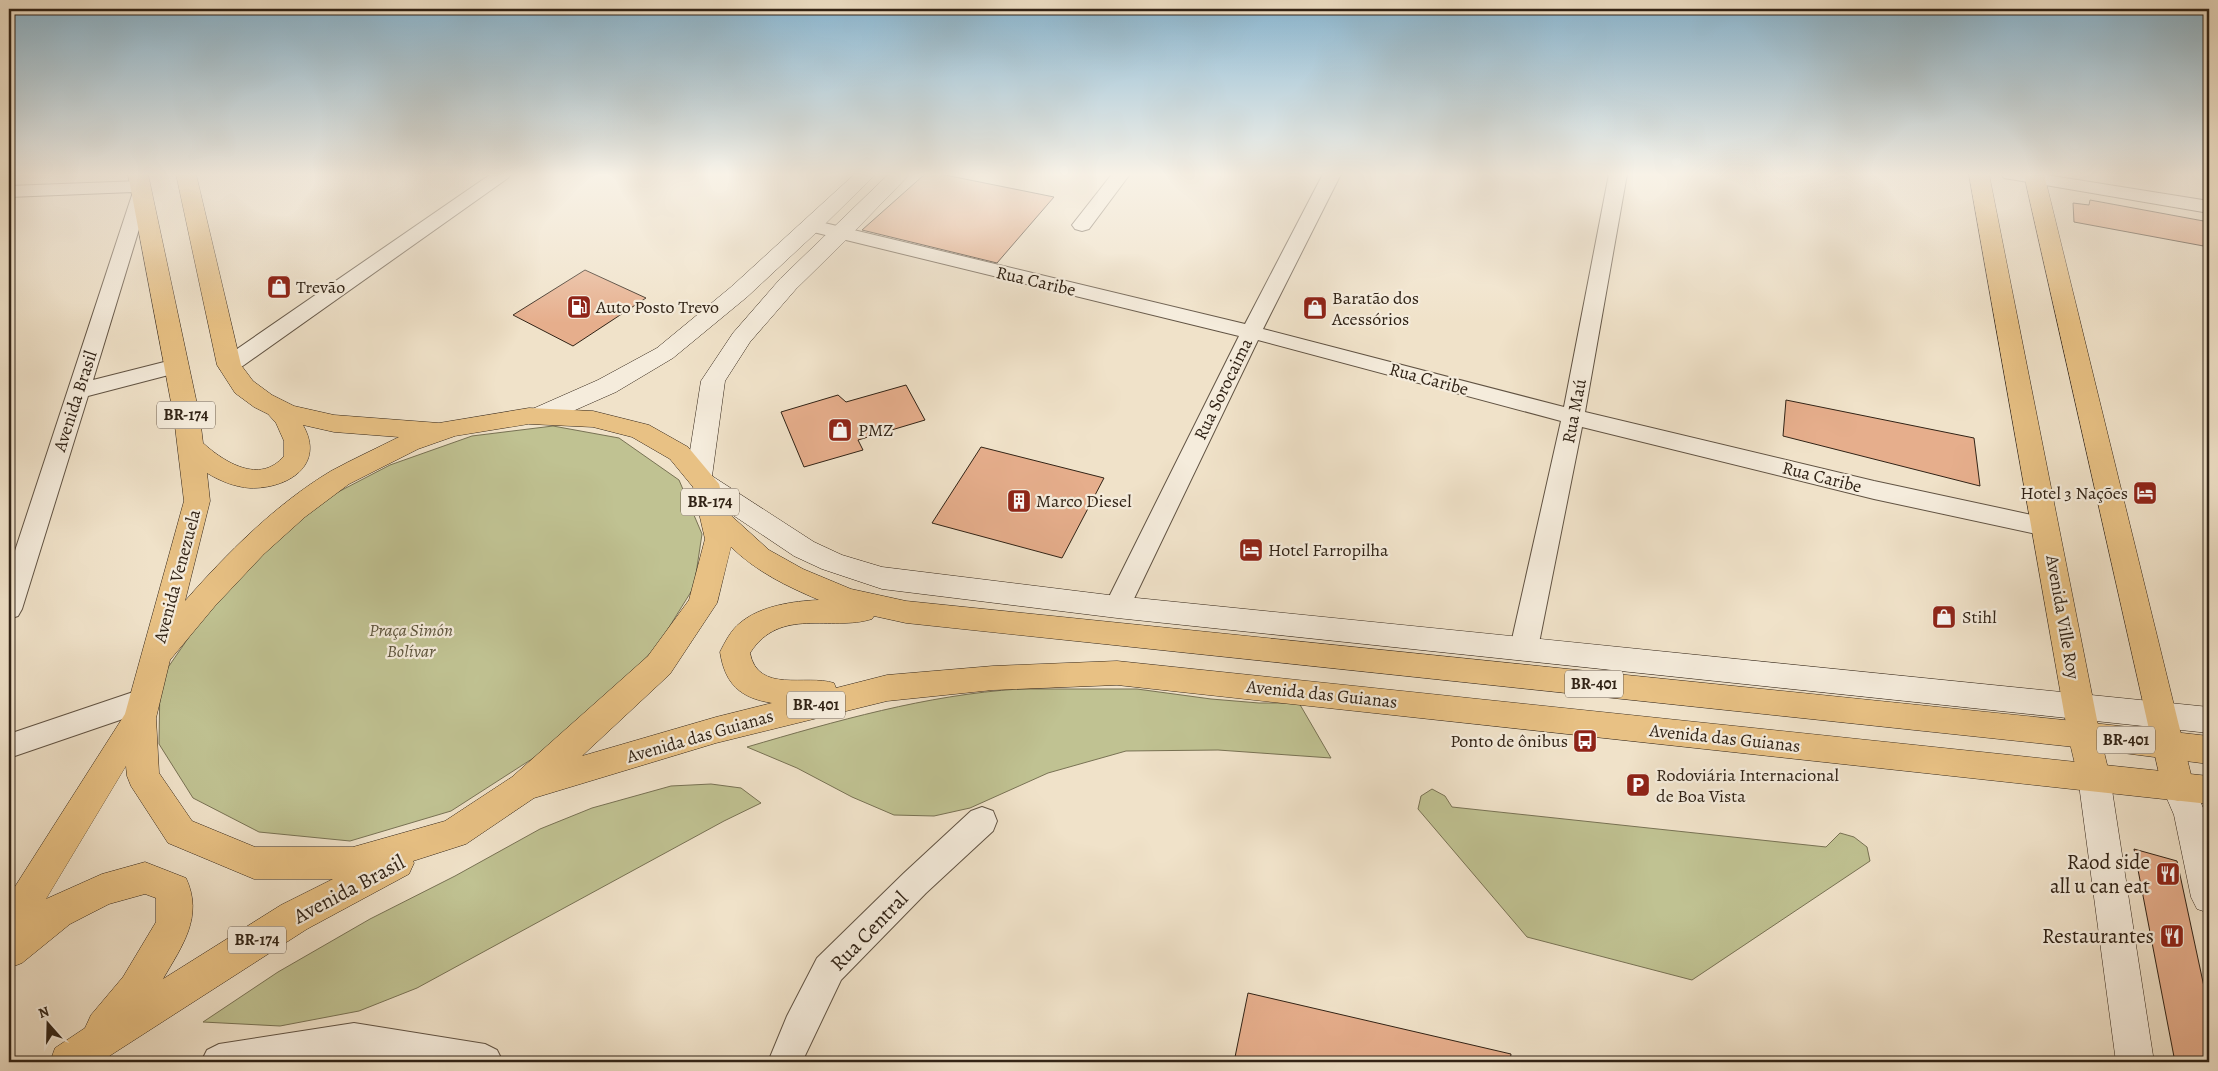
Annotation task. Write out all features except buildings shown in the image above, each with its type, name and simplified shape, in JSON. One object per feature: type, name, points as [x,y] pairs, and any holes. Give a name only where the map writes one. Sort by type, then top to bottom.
[{"type":"main road","name":"Avenida Venezuela","points":[[148,224],[191,447],[197,501],[156,655]]},
{"type":"main road","name":"BR-174","points":[[197,224],[229,365],[244,386],[270,406],[305,419],[444,431]]},
{"type":"main road","points":[[851,224],[788,284],[741,338],[713,380],[702,480],[804,548],[832,562],[882,578],[1117,607],[1524,648],[2081,720],[2160,716],[2209,720]]},
{"type":"main road","name":"Avenida Ville Roy","points":[[1988,224],[2081,720],[2094,778],[2135,1062]]},
{"type":"main road","points":[[2046,224],[2160,716],[2168,746],[2197,802],[2209,897]]},
{"type":"main road","points":[[539,416],[607,386],[666,353],[739,292],[812,226]]},
{"type":"main road","points":[[191,447],[215,466],[233,476],[253,479],[280,475],[295,460],[298,447],[293,429],[278,409]]},
{"type":"main road","name":"BR-174","points":[[539,416],[593,419],[640,431],[679,453],[702,480],[714,516],[719,539],[703,603],[658,665],[524,787],[454,833],[353,864],[254,863],[180,832],[143,776],[142,709],[156,655],[205,598],[254,547],[295,510],[340,478],[409,443],[444,431],[539,416]]},
{"type":"main road","name":"BR-401","points":[[714,516],[759,557],[793,577],[846,599],[906,612],[2081,720],[2168,746],[2209,750]]},
{"type":"main road","points":[[887,688],[786,693],[757,688],[738,670],[735,652],[750,630],[778,618],[804,613],[839,610],[906,612]]},
{"type":"main road","name":"Avenida das Guianas","points":[[524,787],[716,730],[887,688],[993,678],[1117,673],[2130,781],[2197,802]]},
{"type":"main road","name":"BR-174","points":[[9,927],[83,811],[98,782],[142,709]]},
{"type":"main road","name":"Avenida Brasil","points":[[82,1059],[294,917],[454,833]]},
{"type":"main road","points":[[9,951],[57,912],[102,890],[145,878],[174,890],[174,925],[136,990],[82,1059]]},
{"type":"street","name":"Avenida Brasil","points":[[9,609],[78,391],[128,224]]},
{"type":"street","points":[[229,365],[431,224]]},
{"type":"street","name":"Rua Sorocaima","points":[[1117,607],[1251,332],[1306,224]]},
{"type":"street","name":"Rua Maú","points":[[1524,648],[1573,418],[1609,224]]},
{"type":"street","name":"Rua Caribe","points":[[812,226],[1251,332],[1573,418],[1864,488],[2046,527]]},
{"type":"street","points":[[78,391],[176,366]]},
{"type":"street","points":[[9,746],[142,709]]},
{"type":"street","name":"Rua Central","points":[[785,1062],[799,1028],[829,969],[915,883],[982,821]]},
{"type":"street","points":[[219,1062],[354,1040],[485,1062]]},
{"type":"green space","name":"Praça Simón Bolívar","points":[[553,426],[619,438],[679,480],[702,534],[694,587],[658,645],[624,681],[535,757],[451,811],[350,841],[259,832],[193,798],[159,744],[160,679],[207,611],[257,556],[315,504],[390,465],[472,436]]},
{"type":"green space","points":[[1019,689],[1137,689],[1211,699],[1259,703],[1299,703],[1331,758],[1218,750],[1126,751],[1048,773],[970,808],[934,816],[894,815],[852,797],[797,768],[747,747],[881,710],[950,697]]},
{"type":"green space","points":[[711,784],[741,788],[761,803],[724,821],[417,988],[359,1011],[280,1026],[203,1022],[278,972],[370,919],[455,876],[540,829],[592,808],[671,786]]},
{"type":"green space","points":[[1432,789],[1445,796],[1452,807],[1826,847],[1840,833],[1854,837],[1867,847],[1870,861],[1692,980],[1527,937],[1418,809],[1421,796]]},
{"type":"place","name":"Trevão","points":[[279,287]]},
{"type":"place","name":"Auto Posto Trevo","points":[[579,307]]},
{"type":"place","name":"Baratão dos Acessórios","points":[[1315,308]]},
{"type":"place","name":"PMZ","points":[[840,430]]},
{"type":"place","name":"Hotel 3 Nações","points":[[2145,493]]},
{"type":"place","name":"Marco Diesel","points":[[1019,501]]},
{"type":"place","name":"Hotel Farropilha","points":[[1251,550]]},
{"type":"place","name":"Stihl","points":[[1944,617]]},
{"type":"place","name":"Ponto de ônibus","points":[[1585,741]]},
{"type":"place","name":"Rodoviária Internacional de Boa Vista","points":[[1638,785]]},
{"type":"place","name":"Raod side all u can eat","points":[[2168,874]]},
{"type":"place","name":"Restaurantes","points":[[2172,936]]}]
